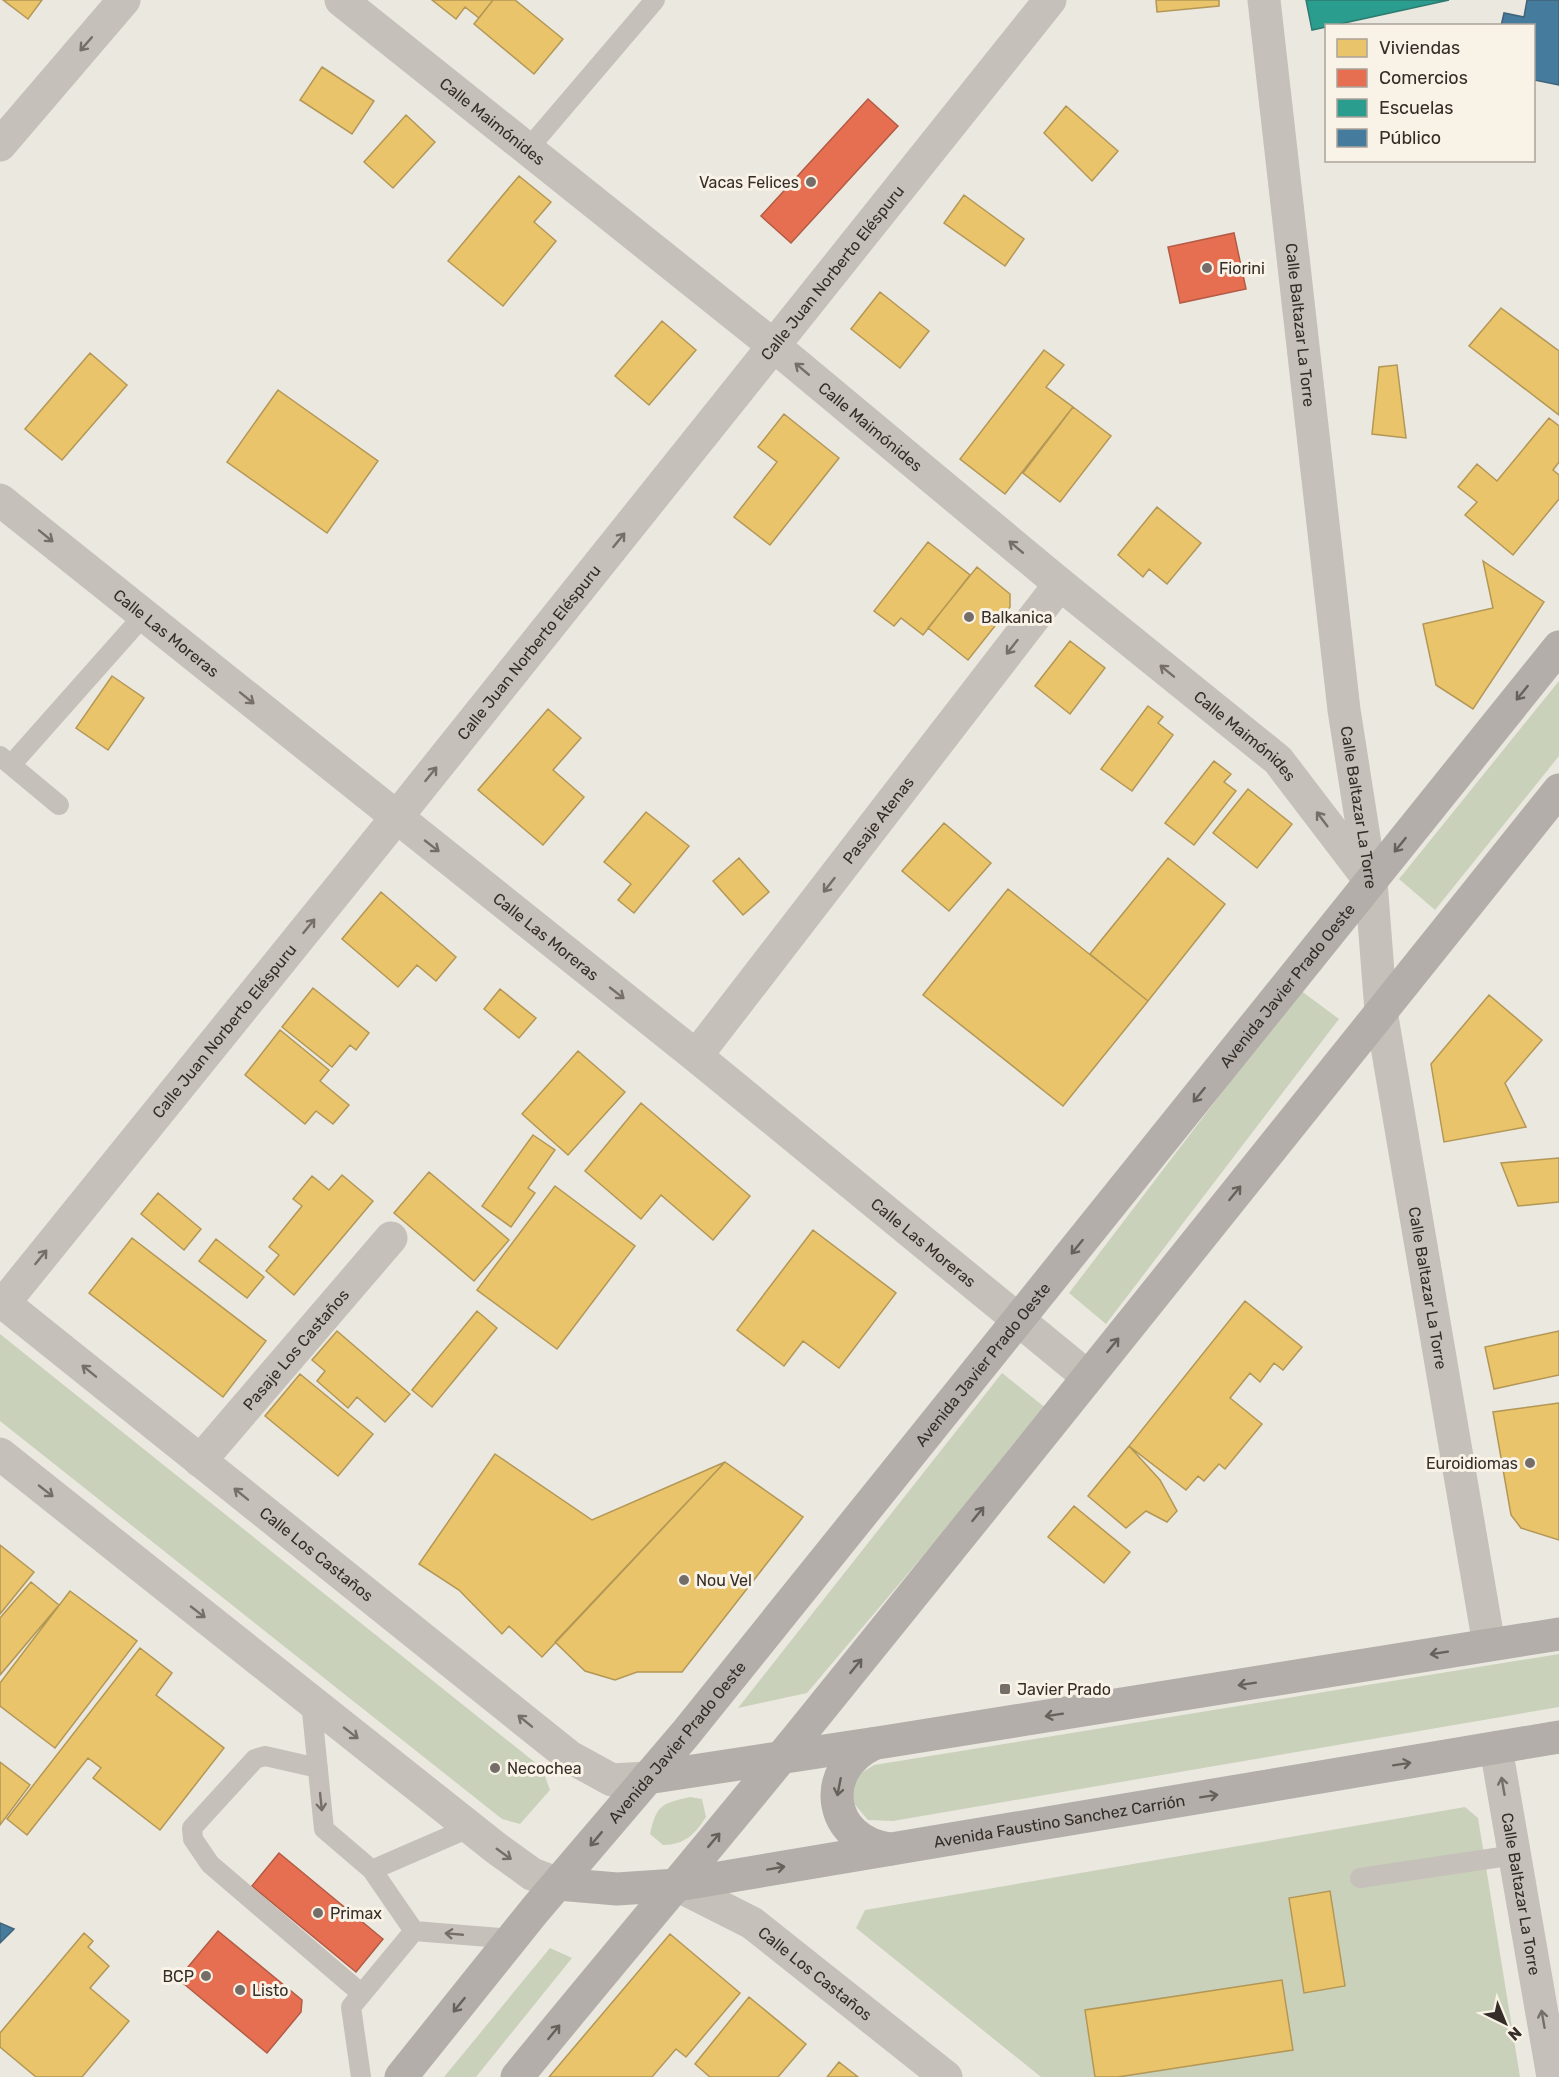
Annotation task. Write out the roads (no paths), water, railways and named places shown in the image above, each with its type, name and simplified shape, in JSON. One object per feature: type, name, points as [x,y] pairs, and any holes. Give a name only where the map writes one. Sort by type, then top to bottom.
[{"type":"main road","name":"Avenida Javier Prado Oeste","points":[[401,2077],[512,1939],[686,1733],[1559,647]]},
{"type":"main road","points":[[518,2077],[624,1945],[781,1758],[1559,790]]},
{"type":"main road","points":[[647,1778],[1559,1634]]},
{"type":"main road","name":"Avenida Faustino Sanchez Carrión","points":[[558,1884],[617,1889],[676,1885],[1559,1737]]},
{"type":"main road","points":[[873,1744],[850,1759],[843,1770],[838,1783],[838,1809],[843,1820],[867,1844],[890,1849]]},
{"type":"street","points":[[0,145],[124,0]]},
{"type":"street","name":"Calle Maimónides","points":[[341,0],[774,346],[1060,584],[1278,760],[1371,882]]},
{"type":"street","name":"Calle Juan Norberto Eléspuru","points":[[2,1301],[396,818],[1050,0]]},
{"type":"street","name":"Calle Baltazar La Torre","points":[[1264,0],[1344,710],[1371,882],[1381,1011],[1489,1645]]},
{"type":"street","name":"Calle Las Moreras","points":[[0,500],[696,1056],[1088,1377]]},
{"type":"street","name":"Pasaje Atenas","points":[[696,1056],[1060,584]]},
{"type":"street","name":"Pasaje Los Castaños","points":[[201,1461],[391,1238]]},
{"type":"street","name":"Calle Los Castaños","points":[[2,1301],[570,1757],[612,1780],[647,1778]]},
{"type":"street","points":[[0,1454],[471,1827],[532,1874],[558,1884]]},
{"type":"street","name":"Calle Baltazar La Torre","points":[[1496,1748],[1553,2077]]},
{"type":"street","name":"Calle Los Castaños","points":[[676,1885],[752,1923],[946,2077]]},
{"type":"lane","points":[[528,149],[655,0]]},
{"type":"lane","points":[[59,805],[6,760],[144,615]]},
{"type":"lane","points":[[311,1702],[324,1829],[372,1870],[414,1931]]},
{"type":"lane","points":[[318,1768],[265,1756],[255,1759],[192,1828],[193,1839],[210,1864],[362,1994]]},
{"type":"lane","points":[[372,1870],[471,1827]]},
{"type":"lane","points":[[1360,1878],[1515,1855]]},
{"type":"lane","points":[[361,2077],[351,2007],[414,1931]]},
{"type":"lane","points":[[414,1931],[512,1939]]},
{"type":"place","name":"Vacas Felices","points":[[811,182]]},
{"type":"place","name":"Fiorini","points":[[1207,268]]},
{"type":"place","name":"Balkanica","points":[[969,617]]},
{"type":"place","name":"Euroidiomas","points":[[1530,1463]]},
{"type":"place","name":"Nou Vel","points":[[684,1580]]},
{"type":"place","name":"Javier Prado","points":[[1005,1689]]},
{"type":"place","name":"Necochea","points":[[495,1768]]},
{"type":"place","name":"Primax","points":[[318,1913]]},
{"type":"place","name":"BCP","points":[[206,1976]]},
{"type":"place","name":"Listo","points":[[240,1990]]}]
